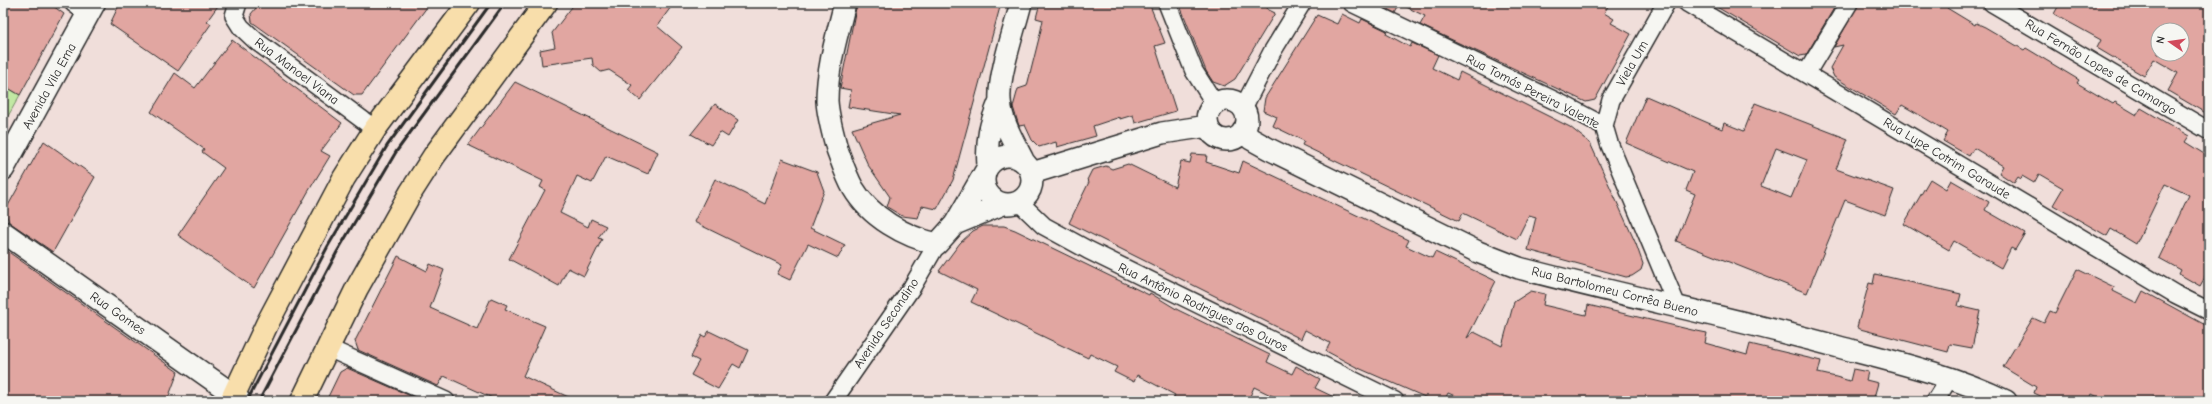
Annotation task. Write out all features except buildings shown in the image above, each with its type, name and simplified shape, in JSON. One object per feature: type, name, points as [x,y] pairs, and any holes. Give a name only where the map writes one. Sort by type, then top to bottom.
[{"type":"main road","points":[[235,399],[267,324],[344,178],[375,129],[470,3]]},
{"type":"main road","points":[[302,401],[357,288],[411,192],[459,121],[546,3]]},
{"type":"main road","name":"Avenida Vila Ema","points":[[3,169],[85,7]]},
{"type":"street","name":"Rua Manoel Viana","points":[[238,3],[234,16],[241,27],[256,41],[375,129]]},
{"type":"street","points":[[845,3],[830,64],[828,102],[833,135],[844,170],[854,189],[886,221],[907,236],[937,244],[955,224],[986,169],[1001,156],[1016,156],[1028,167]]},
{"type":"street","points":[[1011,203],[995,201],[985,188],[987,146],[990,124],[1000,100],[1004,74],[1021,3]]},
{"type":"street","points":[[1167,3],[1194,71],[1215,104]]},
{"type":"street","points":[[1243,108],[1272,52],[1302,3]]},
{"type":"street","name":"Rua Tomás Pereira Valente","points":[[1352,3],[1604,126],[1609,143],[1677,306]]},
{"type":"street","name":"Viela Um","points":[[1604,126],[1611,100],[1666,3]]},
{"type":"street","name":"Rua Lupe Cotrim Garaude","points":[[1687,3],[2175,294],[2209,311]]},
{"type":"street","points":[[1806,74],[1849,3]]},
{"type":"street","name":"Rua Fernão Lopes de Camargo","points":[[1992,3],[2209,132]]},
{"type":"street","points":[[955,224],[1011,203],[1031,190],[1028,167],[1005,122],[1000,100]]},
{"type":"street","points":[[1227,100],[1239,103],[1243,108],[1247,120],[1243,131],[1239,136],[1227,140],[1216,136],[1208,126],[1208,114],[1215,104],[1227,100]]},
{"type":"street","points":[[1028,167],[1162,133],[1208,126]]},
{"type":"street","name":"Rua Bartolomeu Corrêa Bueno","points":[[1243,131],[1251,139],[1269,150],[1478,252],[1518,268],[1816,340],[1950,377],[2006,401]]},
{"type":"street","name":"Rua Antônio Rodrigues dos Ouros","points":[[1011,203],[1044,226],[1088,250],[1395,401]]},
{"type":"street","name":"Rua Gomes","points":[[3,232],[235,399]]},
{"type":"street","name":"Avenida Secondino","points":[[832,401],[912,287],[937,244]]},
{"type":"street","points":[[328,348],[446,401]]},
{"type":"street","points":[[1935,401],[1950,377]]},
{"type":"green space","points":[[3,85],[20,95],[3,125]]},
{"type":"railway","points":[[247,401],[328,246],[387,146],[491,3]]},
{"type":"railway","points":[[259,401],[337,252],[396,152],[505,3]]}]
